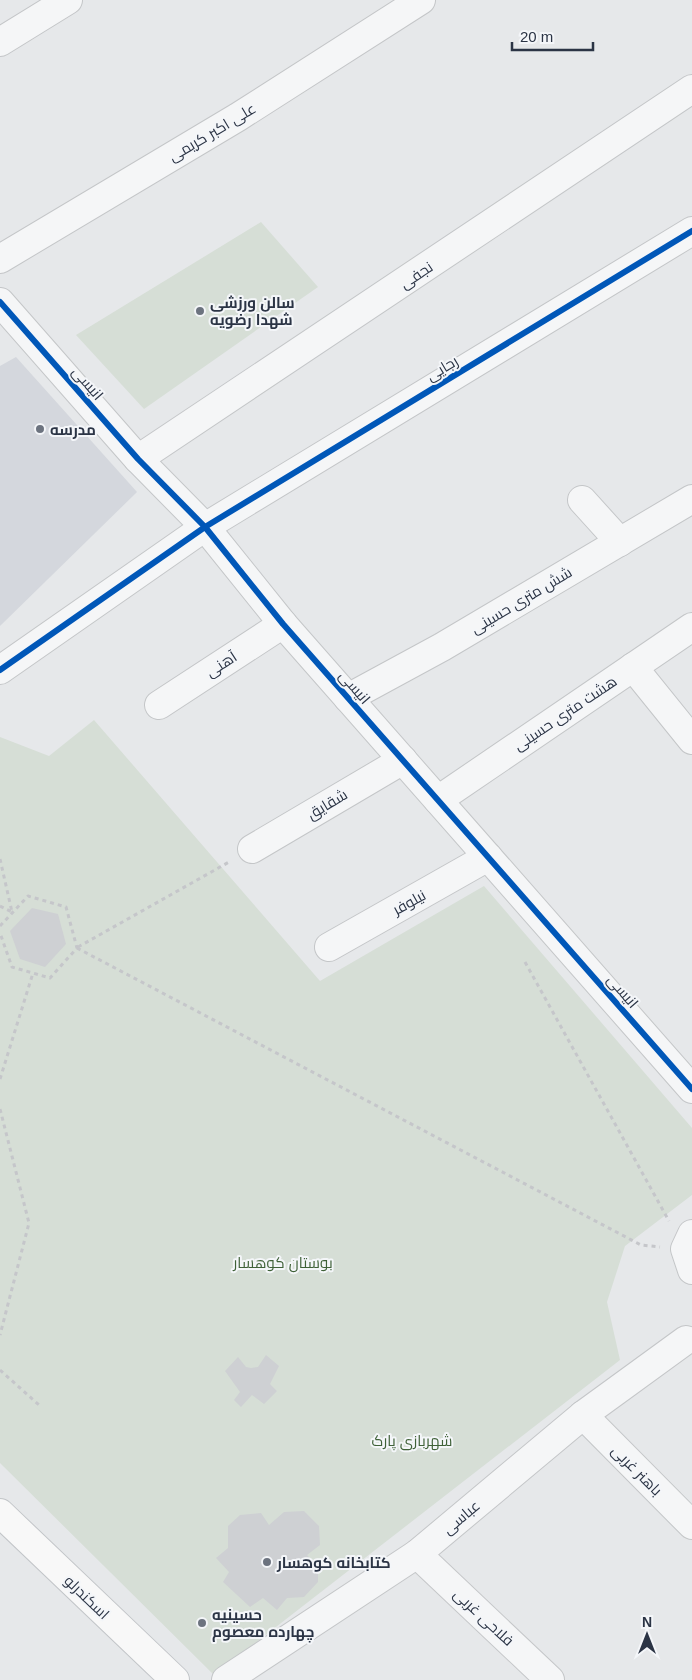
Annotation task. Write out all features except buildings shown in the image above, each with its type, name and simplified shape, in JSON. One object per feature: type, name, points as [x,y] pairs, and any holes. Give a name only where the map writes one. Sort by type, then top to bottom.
[{"type":"main road","name":"اسکندرلو","points":[[0,1513],[175,1680]]},
{"type":"street","points":[[0,42],[68,0]]},
{"type":"street","name":"علی اکبر کریمی","points":[[0,259],[238,117],[421,0]]},
{"type":"street","name":"نجفی","points":[[138,459],[692,89]]},
{"type":"street","name":"رجایی","points":[[0,670],[205,527],[692,230]]},
{"type":"street","name":"انیسی","points":[[0,302],[138,459],[205,527],[283,624],[692,1089]]},
{"type":"street","name":"شش متری حسینی","points":[[348,698],[442,646],[692,499]]},
{"type":"street","points":[[582,500],[620,542]]},
{"type":"street","name":"آهنی","points":[[159,705],[283,624]]},
{"type":"street","name":"هشت متری حسینی","points":[[438,800],[692,627]]},
{"type":"street","points":[[633,667],[692,740]]},
{"type":"street","name":"شقایق","points":[[252,849],[403,760]]},
{"type":"street","name":"نیلوفر","points":[[329,947],[488,857]]},
{"type":"street","name":"عباسی","points":[[226,1680],[417,1554],[582,1415],[686,1340]]},
{"type":"street","name":"باهنر غربی","points":[[582,1415],[692,1525]]},
{"type":"street","name":"فلاحی غربی","points":[[417,1554],[550,1680]]},
{"type":"path","points":[[0,933],[12,967],[50,978],[77,948],[252,849]]},
{"type":"path","points":[[0,860],[12,913]]},
{"type":"path","points":[[0,926],[28,896],[66,907],[77,948],[641,1245],[690,1251]]},
{"type":"path","points":[[0,906],[12,913]]},
{"type":"path","points":[[525,962],[690,1251]]},
{"type":"path","points":[[0,1079],[33,973]]},
{"type":"path","points":[[0,1109],[29,1223],[0,1335]]},
{"type":"path","points":[[0,1370],[39,1405]]},
{"type":"shaded area","name":"مدرسه","points":[[16,357],[137,492],[0,626],[0,366]]},
{"type":"green space","name":"سالن ورزشی شهدا رضویه","points":[[261,222],[318,287],[144,409],[76,335]]},
{"type":"green space","name":"بوستان کوهسار","points":[[94,720],[320,981],[484,886],[692,1128],[692,1195],[625,1246],[607,1302],[620,1360],[214,1675],[0,1463],[0,737],[49,756]]},
{"type":"cycle path","points":[[0,670],[205,527],[692,231]]},
{"type":"cycle path","points":[[0,302],[138,459],[205,527],[283,624],[692,1089]]},
{"type":"place","name":"سالن ورزشی شهدا رضویه","points":[[200,311]]},
{"type":"place","name":"مدرسه","points":[[40,429]]},
{"type":"place","name":"کتابخانه کوهسار","points":[[267,1562]]},
{"type":"place","name":"حسینیه چهارده معصوم","points":[[202,1623]]},
{"type":"park label","name":"شهربازی پارک","points":[[412,1440]]}]
